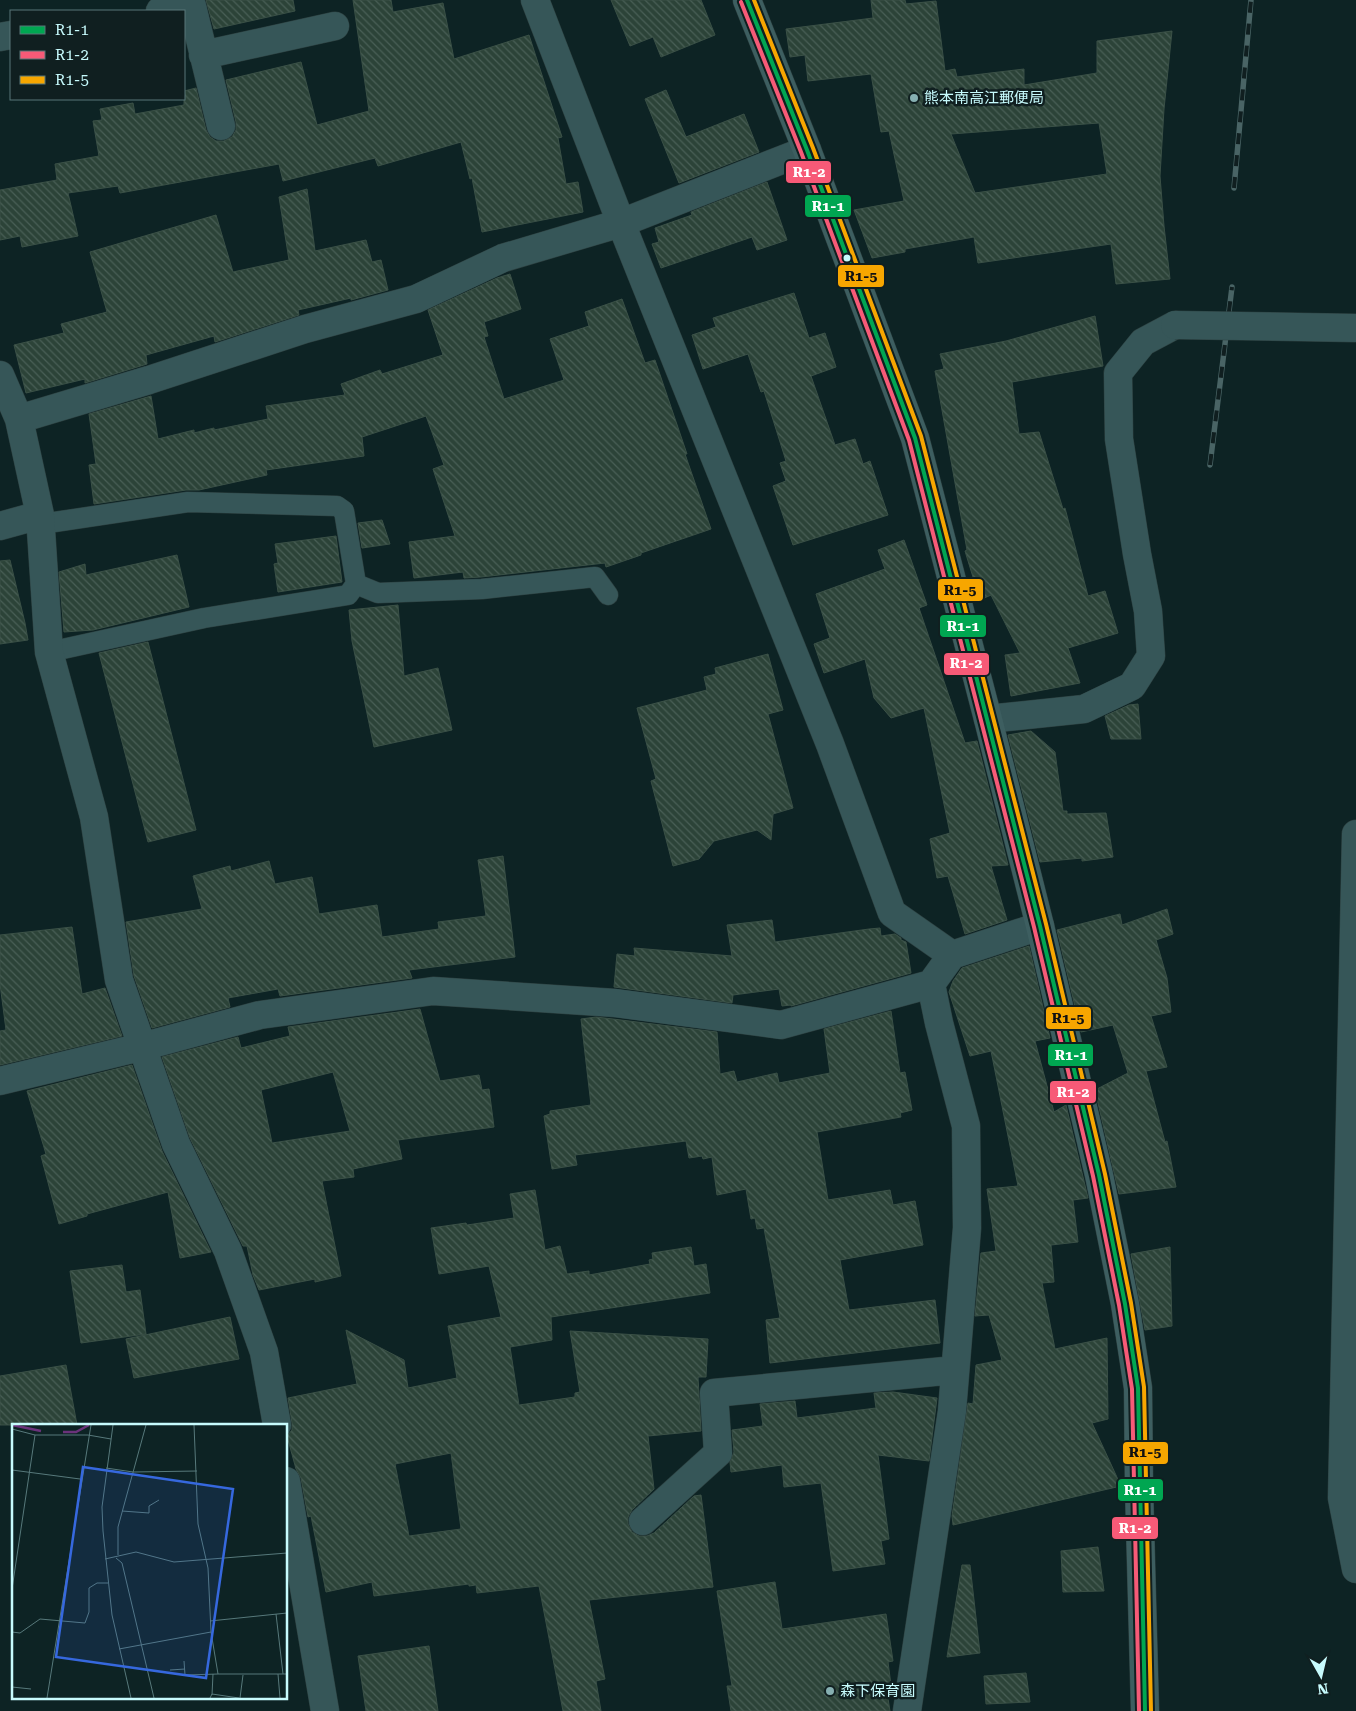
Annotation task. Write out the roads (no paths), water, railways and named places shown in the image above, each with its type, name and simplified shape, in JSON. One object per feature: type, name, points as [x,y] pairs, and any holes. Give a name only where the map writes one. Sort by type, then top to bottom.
[{"type":"street","points":[[535,0],[621,222],[830,744],[892,913],[952,955]]},
{"type":"street","points":[[747,0],[807,150],[915,438],[1040,926],[1099,1175],[1125,1304],[1138,1388],[1145,1711]]},
{"type":"street","points":[[166,10],[192,6],[221,126]]},
{"type":"street","points":[[204,55],[335,26]]},
{"type":"street","points":[[19,419],[149,380],[305,329],[416,299],[504,258],[621,222],[807,150]]},
{"type":"street","points":[[988,719],[1084,709],[1132,686],[1151,656],[1148,611],[1119,439],[1118,373],[1143,342],[1175,324],[1356,328]]},
{"type":"street","points":[[0,375],[19,419],[40,519],[49,652],[94,817],[119,980],[176,1144],[228,1251],[264,1352],[277,1424]]},
{"type":"street","points":[[0,526],[40,519]]},
{"type":"street","points":[[1356,834],[1342,1498],[1356,1569]]},
{"type":"street","points":[[0,1081],[141,1047],[260,1015],[433,991],[615,1003],[782,1025],[930,984],[952,955],[1040,926]]},
{"type":"street","points":[[906,1711],[952,1411],[967,1228],[966,1126],[930,984]]},
{"type":"street","points":[[643,1521],[718,1453],[714,1393],[956,1370]]},
{"type":"street","points":[[288,1493],[325,1711]]},
{"type":"lane","points":[[40,519],[188,502],[337,506],[344,511],[356,584],[348,595],[204,618],[49,652]]},
{"type":"lane","points":[[356,584],[378,593],[482,589],[595,577],[608,595]]},
{"type":"railway","points":[[1234,188],[1251,0]]},
{"type":"railway","points":[[1210,465],[1232,287]]},
{"type":"place","name":"熊本南高江郵便局","points":[[914,98]]},
{"type":"place","name":"森下保育園","points":[[830,1691]]}]
